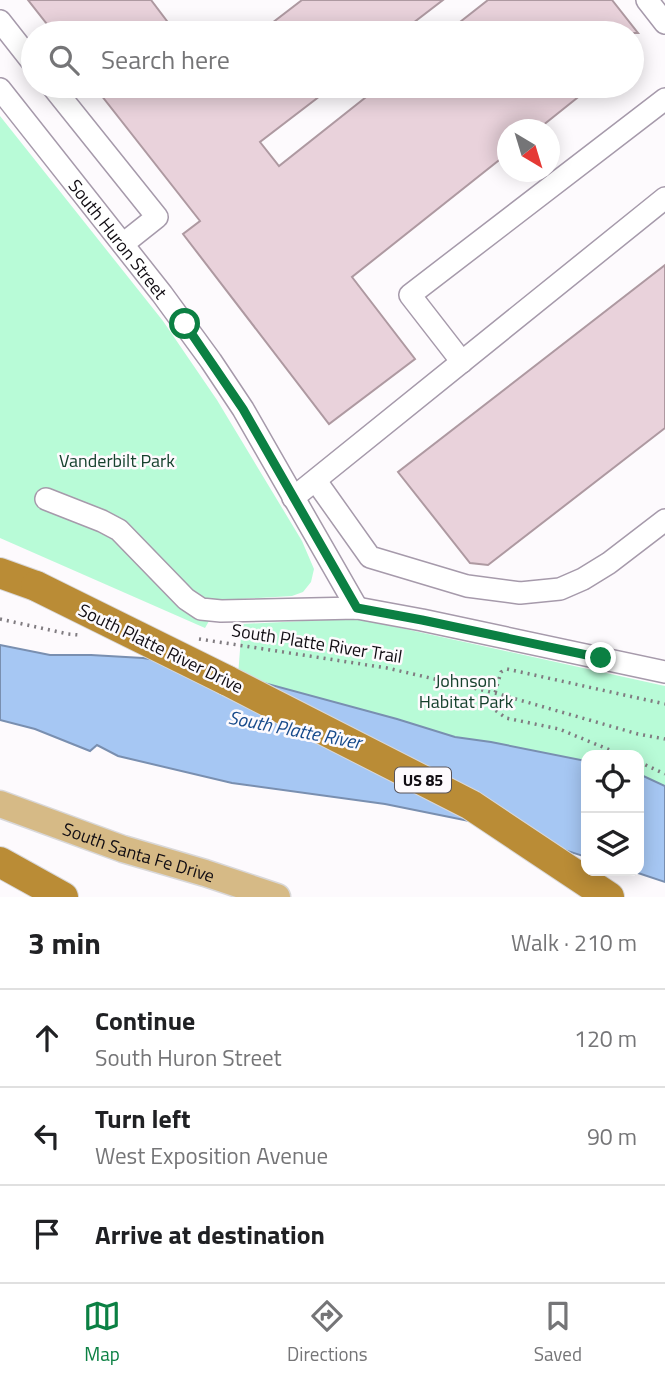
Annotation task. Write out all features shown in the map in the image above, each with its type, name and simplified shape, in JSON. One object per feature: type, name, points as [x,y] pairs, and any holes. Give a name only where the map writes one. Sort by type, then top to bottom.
[{"type":"highway","name":"South Platte River Drive","points":[[0,573],[36,586],[471,805],[609,897]]},
{"type":"highway","points":[[0,862],[62,897]]},
{"type":"main road","name":"South Santa Fe Drive","points":[[0,804],[123,849],[277,897]]},
{"type":"street","points":[[647,0],[665,23]]},
{"type":"street","points":[[0,21],[21,47]]},
{"type":"street","name":"South Huron Street","points":[[0,89],[170,304],[222,377],[357,608]]},
{"type":"street","points":[[62,98],[158,217],[123,244]]},
{"type":"street","points":[[462,362],[410,295],[665,99]]},
{"type":"street","points":[[293,499],[665,198]]},
{"type":"street","points":[[316,481],[370,557],[467,586],[520,593],[560,589],[583,579],[609,563],[665,520]]},
{"type":"street","points":[[46,499],[119,530],[186,599],[201,609],[221,611],[357,608],[665,672]]},
{"type":"path","points":[[0,619],[82,635]]},
{"type":"path","name":"South Platte River Trail","points":[[194,639],[387,668],[495,693],[638,734],[665,739]]},
{"type":"path","points":[[610,750],[559,729],[506,718],[495,710],[493,700],[501,672],[507,669],[665,704]]},
{"type":"path","points":[[644,764],[665,774]]},
{"type":"green space","name":"Vanderbilt Park","points":[[0,116],[163,321],[217,400],[302,541],[314,569],[311,582],[303,592],[292,596],[221,600],[205,628],[0,538]]},
{"type":"green space","name":"Johnson Habitat Park","points":[[364,620],[665,686],[665,786],[644,776],[644,750],[581,750],[581,760],[455,737],[238,676],[242,624]]},
{"type":"water","name":"South Platte River","points":[[0,645],[50,655],[143,658],[238,676],[455,737],[581,760],[581,855],[484,824],[385,804],[232,783],[118,756],[97,745],[90,751],[35,729],[0,720]]},
{"type":"water","points":[[644,776],[665,786],[665,882],[644,875]]},
{"type":"building","points":[[28,0],[151,0],[167,21],[45,21]]},
{"type":"building","points":[[302,0],[443,0],[416,21],[275,21]]},
{"type":"building","points":[[488,0],[612,0],[629,21],[461,21]]},
{"type":"building","points":[[103,98],[317,98],[260,142],[279,166],[365,98],[577,98],[551,119],[497,119],[497,162],[352,277],[415,359],[329,424],[183,234],[200,221]]},
{"type":"building","points":[[665,265],[665,428],[488,565],[470,563],[398,472]]},
{"type":"route","points":[[185,324],[243,409],[357,608],[601,658]]}]
